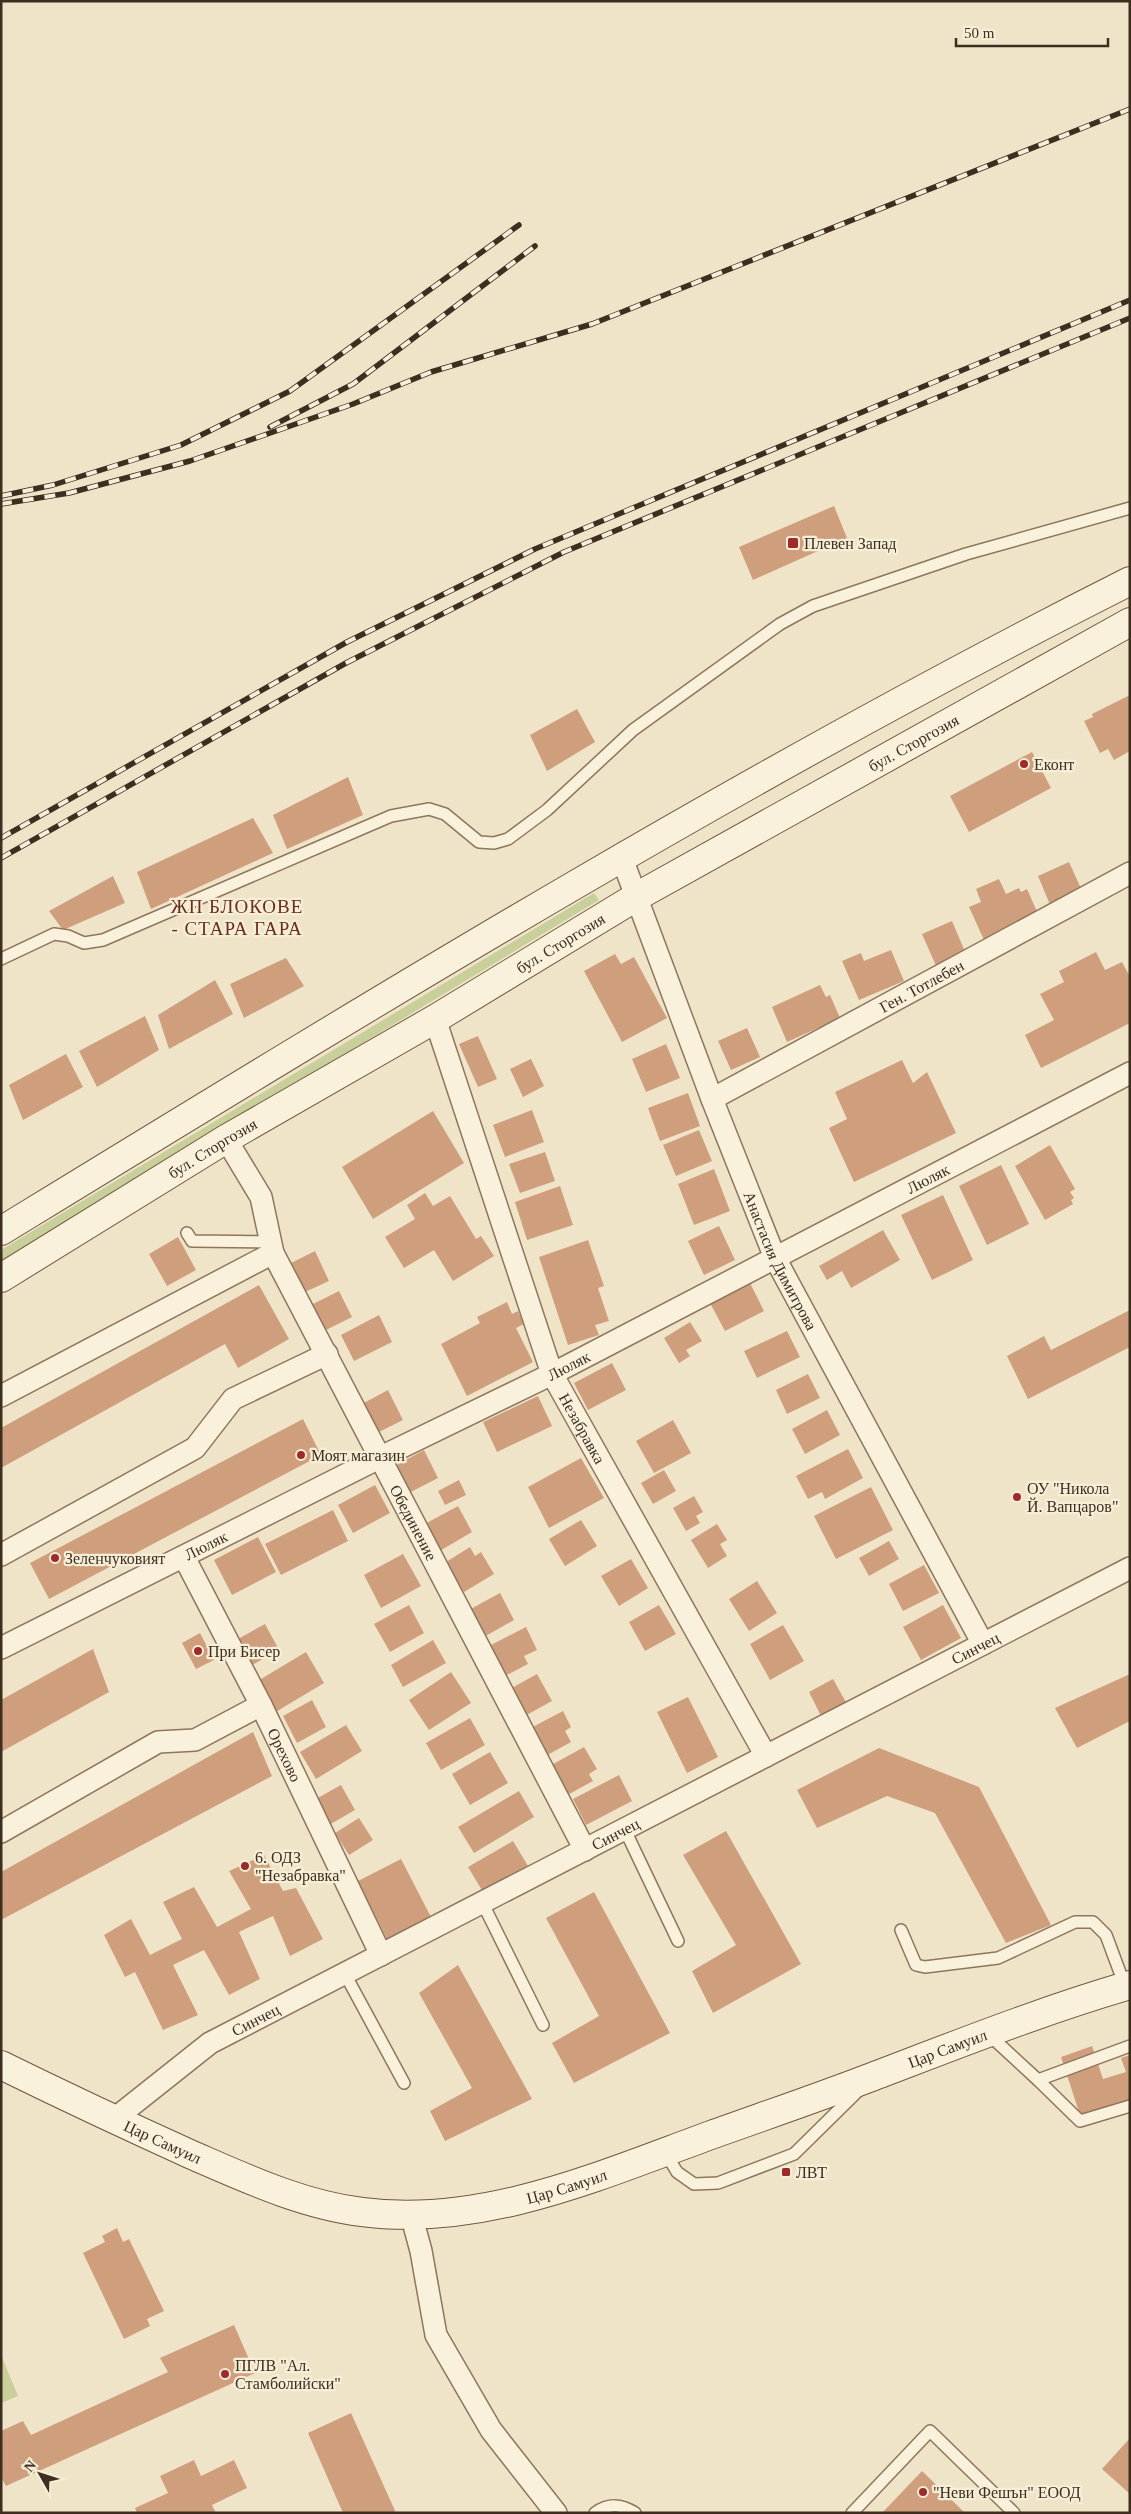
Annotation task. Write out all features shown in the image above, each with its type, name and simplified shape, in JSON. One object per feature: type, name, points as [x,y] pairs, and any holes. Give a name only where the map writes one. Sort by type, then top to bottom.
[{"type":"main road","points":[[1,1231],[446,959],[621,856],[988,653],[1130,581]]},
{"type":"main road","name":"бул. Сторгозия","points":[[1,1278],[226,1139],[435,1019],[636,897],[1130,622]]},
{"type":"main road","name":"Цар Самуил","points":[[1,2065],[113,2120],[234,2174],[306,2199],[362,2212],[411,2214],[468,2210],[528,2198],[610,2173],[870,2077],[985,2032],[1128,1986]]},
{"type":"street","name":"Анастасия Димитрова","points":[[621,856],[712,1099],[775,1258],[983,1644]]},
{"type":"street","name":"Ген. Тотлебен","points":[[712,1099],[1130,873]]},
{"type":"street","name":"Незабравка","points":[[435,1019],[552,1374],[766,1756]]},
{"type":"street","name":"Люляк","points":[[1,1648],[379,1458],[552,1374],[1130,1073]]},
{"type":"street","name":"Обединение","points":[[226,1139],[261,1197],[272,1248],[379,1458],[585,1850]]},
{"type":"street","points":[[1,1396],[272,1248]]},
{"type":"street","points":[[1,1555],[196,1448],[233,1399],[327,1354]]},
{"type":"street","name":"Орехово","points":[[184,1557],[261,1705],[381,1955]]},
{"type":"street","name":"Синчец","points":[[113,2120],[210,2043],[483,1904],[1130,1568]]},
{"type":"street","points":[[1,1832],[158,1742],[195,1740],[261,1705]]},
{"type":"street","points":[[411,2214],[421,2251],[436,2335],[491,2430],[556,2513]]},
{"type":"lane","points":[[1,959],[54,934],[68,936],[84,944],[103,940],[391,816],[429,809],[444,814],[479,842],[494,843],[508,839],[547,810],[633,730],[780,624],[813,606],[966,554],[1130,508]]},
{"type":"lane","points":[[187,1233],[192,1241],[272,1248]]},
{"type":"lane","points":[[624,1830],[678,1941]]},
{"type":"lane","points":[[483,1904],[543,2025]]},
{"type":"lane","points":[[901,1930],[916,1965],[925,1967],[998,1958],[1075,1922],[1093,1922],[1106,1934],[1128,1986]]},
{"type":"lane","points":[[345,1974],[404,2084]]},
{"type":"lane","points":[[985,2032],[1080,2121],[1130,2106]]},
{"type":"lane","points":[[1038,2080],[1130,2046]]},
{"type":"lane","points":[[665,2152],[677,2172],[694,2184],[718,2183],[794,2154],[870,2077]]},
{"type":"lane","points":[[852,2513],[930,2431],[1014,2513]]},
{"type":"lane","points":[[595,2513],[605,2506],[625,2506],[635,2513]]},
{"type":"green space","points":[[594,893],[599,900],[1,1262],[1,1250]]},
{"type":"green space","points":[[1,2355],[18,2396],[1,2403]]},
{"type":"building","name":"Плевен Запад","points":[[834,506],[847,538],[753,580],[739,547]]},
{"type":"building","points":[[1130,695],[1130,751],[1114,760],[1108,749],[1100,753],[1084,721],[1093,717],[1092,714]]},
{"type":"building","points":[[577,709],[595,742],[547,771],[530,735]]},
{"type":"building","points":[[1032,752],[1051,788],[969,832],[950,796]]},
{"type":"building","points":[[348,777],[363,815],[287,849],[273,815]]},
{"type":"building","points":[[253,818],[273,853],[151,909],[137,872]]},
{"type":"building","points":[[1069,862],[1083,893],[1051,907],[1038,876]]},
{"type":"building","points":[[113,876],[125,903],[63,930],[49,911]]},
{"type":"building","points":[[999,879],[1006,894],[1019,888],[1021,892],[1027,889],[1039,916],[984,940],[969,907],[981,902],[976,889]]},
{"type":"building","points":[[952,921],[966,954],[937,968],[922,934]]},
{"type":"building","points":[[891,950],[904,981],[859,1000],[842,961],[861,953],[864,961]]},
{"type":"building","points":[[1096,952],[1105,970],[1122,962],[1130,977],[1130,1023],[1041,1068],[1025,1035],[1054,1020],[1040,994],[1064,982],[1059,971]]},
{"type":"building","points":[[615,954],[621,964],[634,957],[667,1018],[622,1042],[584,971]]},
{"type":"building","points":[[286,958],[304,986],[244,1018],[230,984]]},
{"type":"building","points":[[215,980],[233,1014],[169,1049],[158,1015]]},
{"type":"building","points":[[820,985],[826,997],[830,995],[840,1018],[787,1042],[772,1007]]},
{"type":"building","points":[[145,1016],[159,1050],[97,1087],[79,1051]]},
{"type":"building","points":[[747,1028],[760,1057],[731,1070],[718,1041]]},
{"type":"building","points":[[478,1036],[497,1079],[478,1087],[459,1044]]},
{"type":"building","points":[[666,1044],[680,1078],[646,1092],[632,1059]]},
{"type":"building","points":[[66,1054],[83,1087],[23,1120],[9,1085]]},
{"type":"building","points":[[531,1059],[544,1086],[523,1097],[510,1069]]},
{"type":"building","points":[[902,1060],[913,1083],[927,1072],[956,1133],[854,1182],[829,1128],[847,1119],[835,1092]]},
{"type":"building","points":[[688,1093],[700,1126],[660,1141],[648,1108]]},
{"type":"building","points":[[532,1110],[544,1142],[505,1157],[493,1125]]},
{"type":"building","points":[[433,1111],[464,1163],[373,1219],[342,1167]]},
{"type":"building","points":[[699,1130],[712,1161],[676,1176],[663,1145]]},
{"type":"building","points":[[1050,1145],[1075,1189],[1070,1192],[1074,1198],[1071,1200],[1073,1204],[1045,1220],[1015,1166]]},
{"type":"building","points":[[545,1152],[555,1181],[520,1193],[509,1164]]},
{"type":"building","points":[[1001,1165],[1029,1224],[987,1245],[959,1186]]},
{"type":"building","points":[[714,1169],[730,1211],[694,1225],[678,1184]]},
{"type":"building","points":[[560,1186],[573,1225],[527,1240],[515,1202]]},
{"type":"building","points":[[425,1193],[433,1206],[450,1196],[476,1239],[481,1236],[494,1256],[453,1281],[434,1250],[404,1268],[385,1237],[415,1219],[407,1205]]},
{"type":"building","points":[[943,1195],[973,1260],[932,1280],[901,1215]]},
{"type":"building","points":[[719,1226],[735,1260],[704,1275],[688,1241]]},
{"type":"building","points":[[883,1230],[900,1260],[851,1288],[842,1271],[827,1280],[819,1266]]},
{"type":"building","points":[[178,1237],[196,1270],[167,1286],[149,1254]]},
{"type":"building","points":[[588,1240],[604,1286],[598,1288],[609,1321],[595,1325],[599,1335],[568,1345],[539,1257]]},
{"type":"building","points":[[315,1251],[329,1281],[305,1292],[291,1263]]},
{"type":"building","points":[[750,1283],[764,1311],[725,1331],[710,1303]]},
{"type":"building","points":[[259,1285],[289,1339],[238,1368],[225,1344],[1,1468],[1,1428]]},
{"type":"building","points":[[339,1291],[352,1317],[324,1331],[311,1305]]},
{"type":"building","points":[[507,1302],[512,1314],[518,1311],[524,1324],[516,1328],[533,1362],[467,1396],[441,1344],[480,1323],[477,1317]]},
{"type":"building","points":[[1130,1310],[1130,1347],[1028,1399],[1007,1356],[1044,1336],[1051,1350]]},
{"type":"building","points":[[379,1315],[392,1342],[354,1361],[341,1335]]},
{"type":"building","points":[[690,1322],[702,1341],[686,1350],[690,1356],[679,1363],[664,1338]]},
{"type":"building","points":[[787,1331],[800,1357],[757,1378],[744,1351]]},
{"type":"building","points":[[612,1363],[626,1390],[588,1410],[574,1383]]},
{"type":"building","points":[[808,1374],[820,1398],[787,1414],[776,1390]]},
{"type":"building","points":[[388,1390],[403,1420],[377,1433],[362,1404]]},
{"type":"building","points":[[538,1396],[552,1426],[497,1452],[483,1422]]},
{"type":"building","points":[[827,1410],[840,1435],[805,1454],[792,1429]]},
{"type":"building","points":[[303,1419],[321,1455],[49,1599],[30,1563]]},
{"type":"building","points":[[673,1420],[691,1453],[654,1473],[636,1441]]},
{"type":"building","points":[[848,1449],[863,1478],[825,1499],[822,1492],[808,1499],[796,1476]]},
{"type":"building","points":[[424,1450],[438,1478],[407,1494],[393,1467]]},
{"type":"building","points":[[581,1458],[604,1498],[549,1528],[528,1487]]},
{"type":"building","points":[[664,1470],[676,1491],[653,1504],[641,1483]]},
{"type":"building","points":[[459,1480],[466,1495],[445,1505],[438,1491]]},
{"type":"building","points":[[375,1485],[390,1513],[353,1533],[338,1505]]},
{"type":"building","points":[[871,1487],[893,1530],[836,1559],[814,1516]]},
{"type":"building","points":[[694,1496],[703,1512],[696,1516],[700,1523],[686,1531],[673,1508]]},
{"type":"building","points":[[458,1506],[472,1532],[438,1552],[423,1525]]},
{"type":"building","points":[[333,1510],[348,1541],[281,1575],[265,1544]]},
{"type":"building","points":[[581,1520],[597,1546],[565,1566],[549,1539]]},
{"type":"building","points":[[717,1524],[727,1540],[720,1544],[727,1556],[708,1568],[691,1540]]},
{"type":"building","points":[[258,1537],[276,1572],[232,1595],[214,1560]]},
{"type":"building","points":[[889,1541],[899,1559],[869,1576],[859,1558]]},
{"type":"building","points":[[470,1547],[475,1556],[481,1552],[494,1574],[464,1592],[446,1562]]},
{"type":"building","points":[[403,1554],[421,1586],[381,1608],[364,1575]]},
{"type":"building","points":[[631,1559],[648,1588],[619,1606],[601,1576]]},
{"type":"building","points":[[924,1565],[939,1593],[903,1611],[889,1584]]},
{"type":"building","points":[[757,1581],[777,1613],[749,1631],[729,1599]]},
{"type":"building","points":[[500,1593],[514,1620],[482,1638],[467,1611]]},
{"type":"building","points":[[409,1605],[424,1633],[390,1652],[374,1624]]},
{"type":"building","points":[[659,1605],[676,1634],[645,1651],[629,1622]]},
{"type":"building","points":[[943,1605],[961,1638],[921,1660],[903,1627]]},
{"type":"building","points":[[265,1624],[279,1650],[252,1665],[238,1639]]},
{"type":"building","points":[[783,1625],[804,1661],[770,1680],[750,1644]]},
{"type":"building","points":[[526,1627],[537,1650],[524,1656],[528,1664],[503,1677],[487,1647]]},
{"type":"building","name":"При Бисер","points":[[200,1633],[214,1660],[196,1669],[182,1643]]},
{"type":"building","points":[[433,1640],[446,1663],[403,1687],[391,1665]]},
{"type":"building","points":[[93,1649],[109,1692],[1,1752],[1,1700]]},
{"type":"building","points":[[306,1652],[324,1683],[274,1713],[256,1682]]},
{"type":"building","points":[[451,1672],[471,1703],[429,1730],[409,1700]]},
{"type":"building","points":[[537,1674],[552,1701],[523,1717],[508,1690]]},
{"type":"building","points":[[1130,1674],[1130,1721],[1077,1748],[1055,1708]]},
{"type":"building","points":[[833,1679],[848,1706],[823,1720],[809,1692]]},
{"type":"building","points":[[688,1697],[718,1757],[687,1773],[657,1712]]},
{"type":"building","points":[[312,1700],[326,1727],[297,1743],[283,1716]]},
{"type":"building","points":[[563,1711],[571,1727],[565,1731],[571,1742],[542,1758],[527,1730]]},
{"type":"building","points":[[470,1718],[485,1745],[441,1770],[426,1743]]},
{"type":"building","points":[[346,1725],[362,1751],[316,1779],[300,1752]]},
{"type":"building","points":[[253,1732],[272,1776],[1,1920],[1,1872]]},
{"type":"building","points":[[584,1747],[597,1769],[589,1774],[593,1781],[562,1798],[546,1768]]},
{"type":"building","points":[[879,1748],[979,1787],[1051,1925],[1006,1943],[935,1813],[887,1796],[817,1828],[797,1790]]},
{"type":"building","points":[[490,1752],[508,1783],[470,1805],[452,1774]]},
{"type":"building","points":[[619,1775],[632,1801],[586,1825],[573,1799]]},
{"type":"building","points":[[341,1785],[355,1810],[329,1825],[314,1800]]},
{"type":"building","points":[[519,1791],[534,1817],[474,1853],[458,1827]]},
{"type":"building","points":[[359,1818],[373,1840],[349,1855],[335,1833]]},
{"type":"building","points":[[726,1831],[801,1964],[713,2013],[692,1971],[736,1945],[683,1855]]},
{"type":"building","points":[[513,1841],[528,1866],[483,1892],[468,1867]]},
{"type":"building","points":[[264,1855],[283,1891],[296,1888],[323,1939],[290,1956],[273,1916],[239,1932],[260,1979],[229,1995],[204,1950],[173,1965],[198,2015],[163,2030],[135,1972],[125,1977],[104,1935],[131,1919],[150,1955],[182,1939],[163,1902],[194,1887],[217,1927],[251,1909],[229,1871]]},
{"type":"building","points":[[401,1859],[432,1919],[388,1941],[358,1881]]},
{"type":"building","points":[[594,1892],[670,2033],[574,2083],[552,2043],[599,2016],[546,1918]]},
{"type":"building","points":[[458,1965],[532,2099],[445,2141],[430,2111],[472,2088],[419,1993]]},
{"type":"building","points":[[1092,2046],[1103,2079],[1126,2072],[1121,2058],[1130,2055],[1130,2105],[1082,2121],[1061,2057]]},
{"type":"building","points":[[117,2228],[123,2242],[129,2239],[164,2311],[147,2319],[150,2326],[124,2339],[83,2253],[105,2242],[102,2236]]},
{"type":"building","points":[[234,2325],[255,2373],[6,2486],[1,2477],[1,2431],[23,2421],[31,2435],[168,2372],[160,2358]]},
{"type":"building","points":[[351,2413],[396,2513],[343,2513],[308,2433]]},
{"type":"building","points":[[1130,2438],[1130,2494],[1102,2469]]},
{"type":"building","points":[[194,2460],[201,2476],[234,2460],[247,2488],[212,2505],[216,2513],[137,2513],[135,2508],[168,2493],[160,2476]]},
{"type":"building","name":"\"Неви Фешън\" ЕООД","points":[[922,2471],[965,2513],[882,2513]]},
{"type":"railway","points":[[1,504],[69,493],[190,461],[353,404],[431,372],[592,324],[1130,109]]},
{"type":"railway","points":[[1,496],[53,485],[181,445],[290,391],[519,225]]},
{"type":"railway","points":[[270,427],[353,384],[535,246]]},
{"type":"railway","points":[[1,838],[347,642],[535,549],[1130,300]]},
{"type":"railway","points":[[1,858],[346,663],[564,552],[1130,318]]},
{"type":"place","name":"Плевен Запад","points":[[793,543]]},
{"type":"place","name":"Еконт","points":[[1024,764]]},
{"type":"place","name":"Моят магазин","points":[[301,1455]]},
{"type":"place","name":"ОУ \"Никола Й. Вапцаров\"","points":[[1017,1497]]},
{"type":"place","name":"Зеленчуковият","points":[[55,1558]]},
{"type":"place","name":"При Бисер","points":[[198,1651]]},
{"type":"place","name":"6. ОДЗ \"Незабравка\"","points":[[245,1866]]},
{"type":"place","name":"ЛВТ","points":[[786,2172]]},
{"type":"place","name":"ПГЛВ \"Ал. Стамболийски\"","points":[[225,2374]]},
{"type":"place","name":"\"Неви Фешън\" ЕООД","points":[[923,2492]]},
{"type":"district","name":"ЖП БЛОКОВЕ - СТАРА ГАРА","points":[[237,917]]}]
